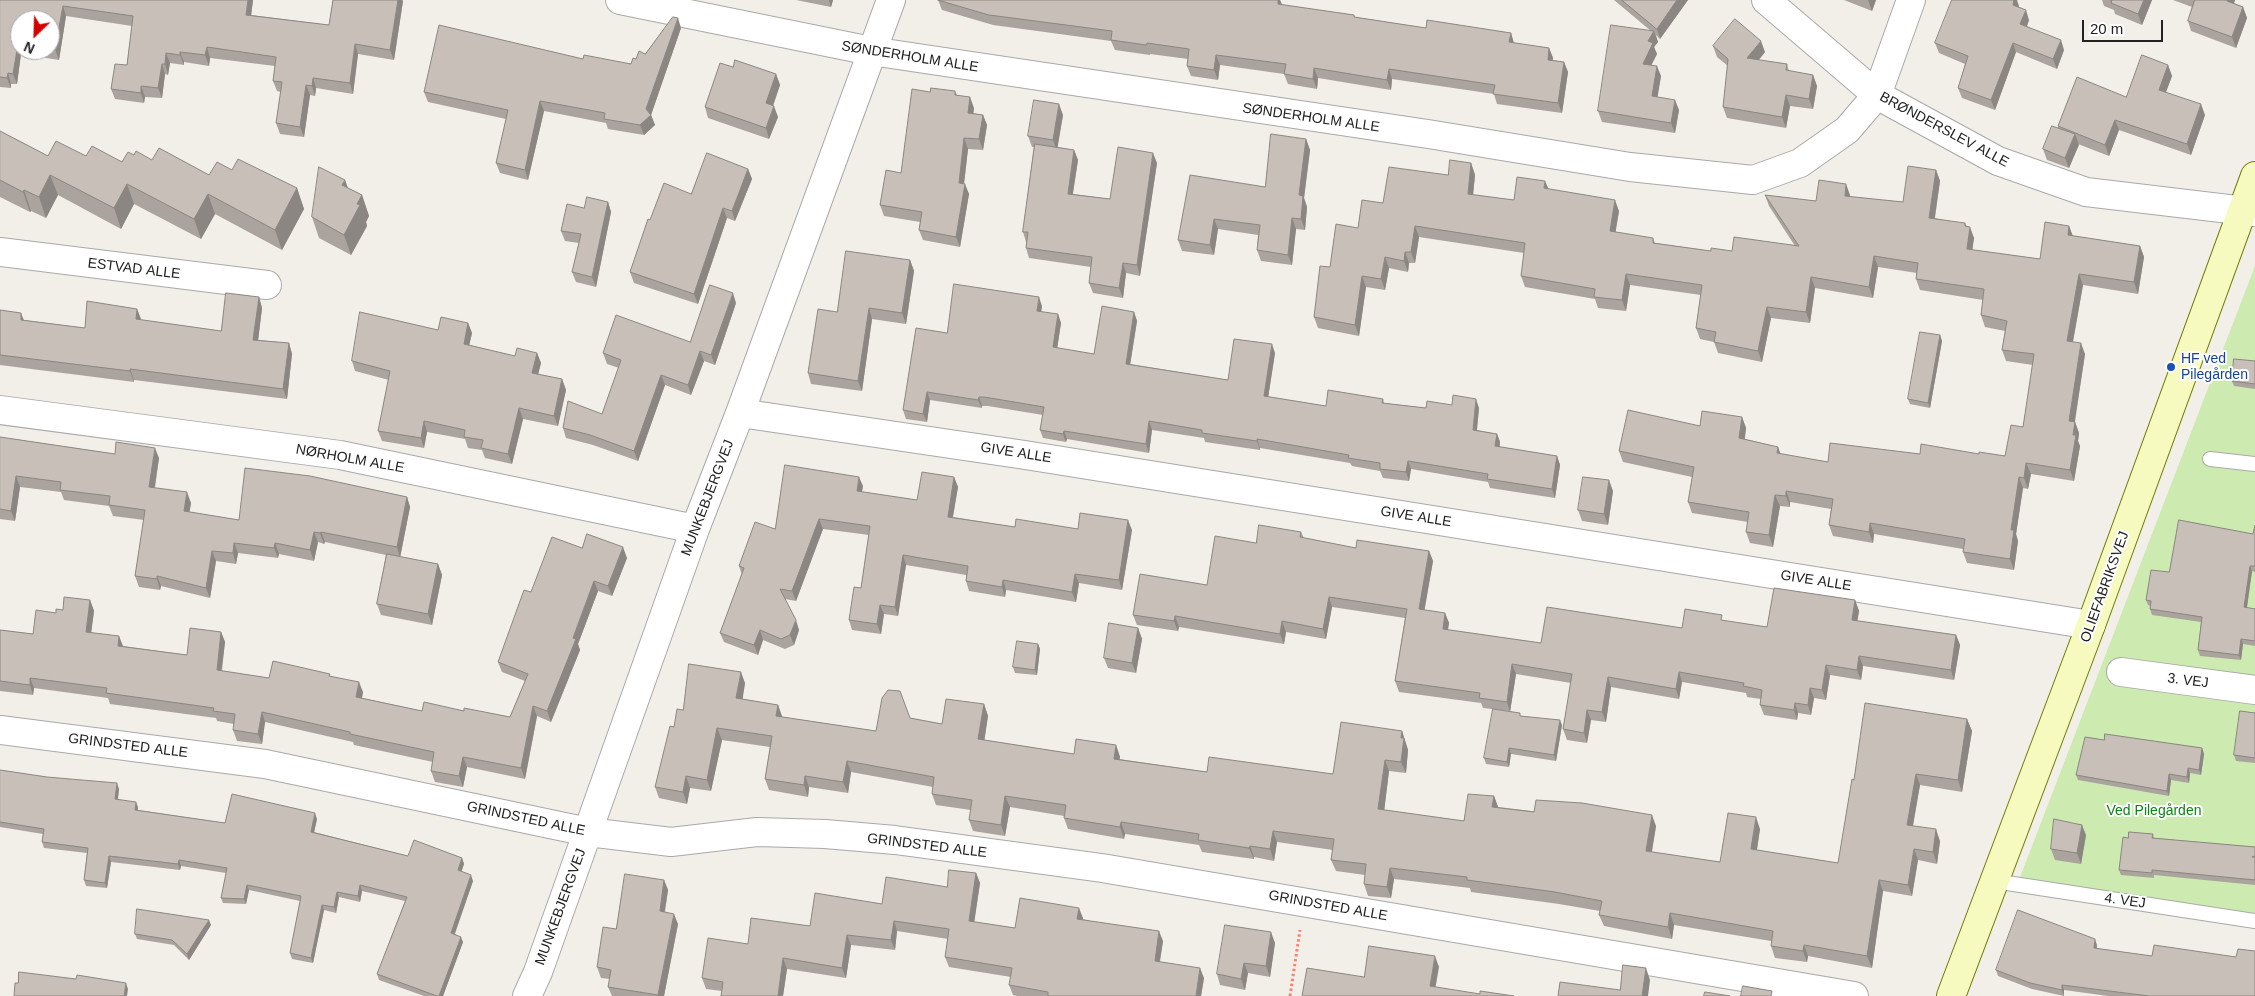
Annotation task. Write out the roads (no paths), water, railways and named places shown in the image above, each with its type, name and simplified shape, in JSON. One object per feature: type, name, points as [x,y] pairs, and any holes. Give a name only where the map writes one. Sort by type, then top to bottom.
[{"type":"street","name":"SØNDERHOLM ALLE","points":[[620,0],[871,52],[1419,133],[1630,167],[1753,180],[1800,163],[1846,130],[1877,95],[1911,0]]},
{"type":"street","name":"MUNKEBJERGVEJ","points":[[527,996],[538,972],[695,529],[740,413],[891,0]]},
{"type":"street","name":"BRØNDERSLEV ALLE","points":[[1766,0],[1877,95],[1998,161],[2086,192],[2248,212]]},
{"type":"street","name":"OLIEFABRIKSVEJ","points":[[1951,996],[2248,212],[2255,176]]},
{"type":"street","name":"ESTVAD ALLE","points":[[0,252],[267,285]]},
{"type":"street","name":"NØRHOLM ALLE","points":[[0,410],[340,455],[695,529]]},
{"type":"street","name":"GIVE ALLE","points":[[740,413],[1043,458],[2091,625]]},
{"type":"street","name":"3. VEJ","points":[[2121,672],[2255,690]]},
{"type":"street","name":"GRINDSTED ALLE","points":[[0,730],[265,764],[588,832],[671,842],[757,832],[825,834],[895,840],[1102,868],[1854,996]]},
{"type":"lane","points":[[2210,459],[2255,464]]},
{"type":"lane","name":"4. VEJ","points":[[1994,881],[2255,921]]},
{"type":"place","name":"HF ved Pilegården","points":[[2171,367]]},
{"type":"park label","name":"Ved Pilegården","points":[[2154,811]]}]
